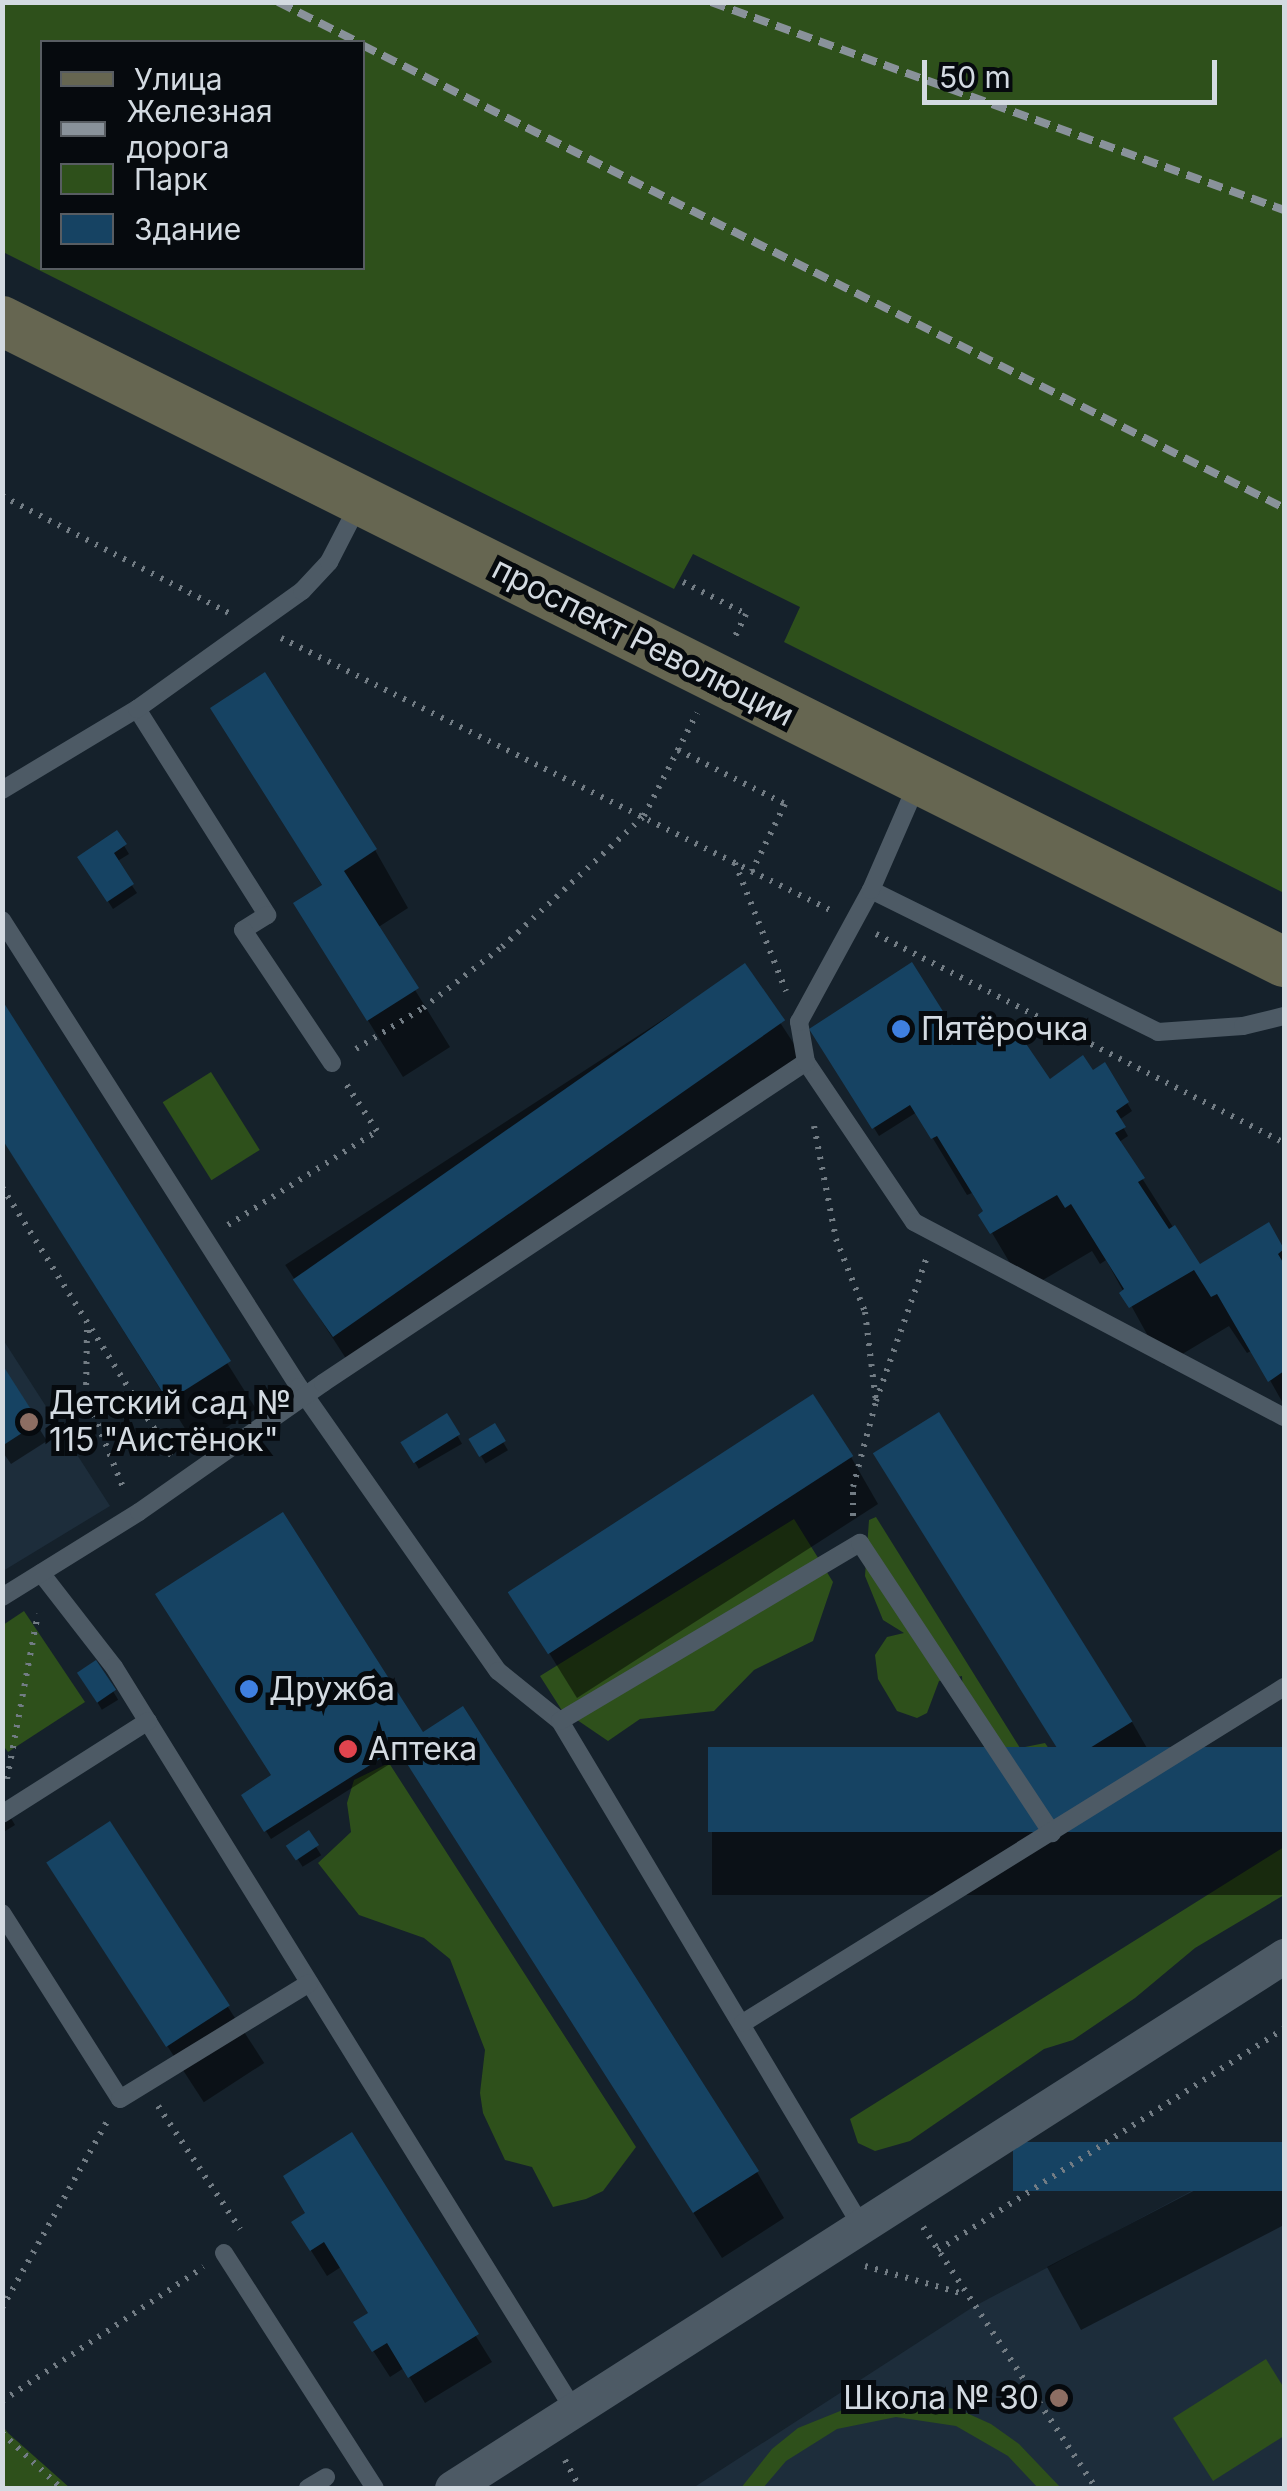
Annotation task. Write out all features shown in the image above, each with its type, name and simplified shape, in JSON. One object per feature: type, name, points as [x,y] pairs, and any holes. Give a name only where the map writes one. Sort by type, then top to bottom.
[{"type":"main road","name":"проспект Революции","points":[[2,321],[1284,962]]},
{"type":"street","points":[[452,2488],[1284,1956]]},
{"type":"lane","points":[[2,790],[137,709],[318,577],[360,503]]},
{"type":"lane","points":[[137,709],[267,915],[243,930],[332,1063]]},
{"type":"lane","points":[[919,779],[871,890],[799,1022],[806,1062],[914,1222],[1284,1417]]},
{"type":"lane","points":[[871,890],[1158,1032],[1243,1026],[1284,1016]]},
{"type":"lane","points":[[2,920],[305,1395],[498,1672],[560,1721],[862,2227]]},
{"type":"lane","points":[[2,1597],[43,1576],[305,1395],[806,1062]]},
{"type":"lane","points":[[560,1721],[860,1543],[1052,1833]]},
{"type":"lane","points":[[43,1576],[114,1667],[574,2410]]},
{"type":"lane","points":[[743,2023],[1284,1687]]},
{"type":"lane","points":[[2,1814],[148,1721]]},
{"type":"lane","points":[[2,1913],[120,2099],[308,1983]]},
{"type":"lane","points":[[224,2254],[375,2488]]},
{"type":"lane","points":[[308,2488],[326,2477]]},
{"type":"path","points":[[2,496],[253,625],[854,922],[1284,1144]]},
{"type":"path","points":[[678,750],[784,804],[752,871]]},
{"type":"path","points":[[206,1239],[376,1131],[332,1063],[424,1008],[502,947],[644,816]]},
{"type":"path","points":[[735,862],[799,1022]]},
{"type":"path","points":[[806,1062],[823,1182],[836,1240],[865,1312],[876,1402]]},
{"type":"path","points":[[2,1187],[186,1479]]},
{"type":"path","points":[[853,1546],[853,1487],[876,1402],[934,1235]]},
{"type":"path","points":[[88,1329],[86,1395],[121,1485],[139,1512]]},
{"type":"path","points":[[6,1785],[43,1576]]},
{"type":"path","points":[[938,2250],[1284,2030]]},
{"type":"path","points":[[143,2084],[241,2229]]},
{"type":"path","points":[[2,2308],[120,2099]]},
{"type":"path","points":[[921,2224],[1096,2488]]},
{"type":"path","points":[[2,2401],[224,2254]]},
{"type":"path","points":[[858,2264],[965,2294]]},
{"type":"path","points":[[3,2435],[61,2488]]},
{"type":"path","points":[[562,2454],[580,2488]]},
{"type":"shaded area","name":"Детский сад № 115 \"Аистёнок\"","points":[[2,1338],[110,1506],[3,1571],[2,1571]]},
{"type":"shaded area","name":"Школа № 30","points":[[1284,2142],[1284,2488],[693,2488],[973,2307]]},
{"type":"green space","points":[[2,3],[1284,3],[1284,893],[784,642],[800,607],[693,554],[674,589],[3,252]]},
{"type":"green space","points":[[211,1072],[260,1150],[211,1180],[163,1102]]},
{"type":"green space","points":[[876,1517],[1020,1748],[1045,1743],[1062,1768],[1080,1765],[1081,1805],[1060,1797],[1032,1818],[1012,1817],[992,1796],[988,1752],[964,1715],[962,1676],[939,1681],[927,1713],[917,1718],[897,1711],[878,1679],[875,1655],[887,1637],[904,1633],[883,1620],[865,1576],[869,1520]]},
{"type":"green space","points":[[794,1519],[833,1582],[813,1641],[754,1670],[714,1711],[640,1719],[608,1741],[561,1709],[540,1676]]},
{"type":"green space","points":[[24,1611],[85,1702],[8,1752],[2,1744],[3,1625]]},
{"type":"green space","points":[[389,1763],[636,2147],[603,2191],[553,2207],[532,2167],[505,2160],[483,2113],[480,2093],[485,2050],[450,1959],[424,1938],[359,1915],[318,1863],[351,1832],[347,1803],[354,1780]]},
{"type":"green space","points":[[1284,1847],[1284,1895],[1195,1948],[1135,1998],[1073,2040],[1044,2049],[910,2141],[875,2151],[858,2143],[850,2119]]},
{"type":"green space","points":[[1266,2359],[1284,2388],[1284,2436],[1213,2481],[1173,2418]]},
{"type":"green space","points":[[894,2399],[960,2410],[991,2424],[1019,2444],[1061,2488],[1038,2488],[1008,2456],[956,2426],[896,2417],[837,2429],[786,2461],[763,2488],[741,2488],[772,2449],[798,2428],[860,2403]]},
{"type":"green space","points":[[2,2425],[8,2433],[70,2488],[3,2488]]},
{"type":"building","points":[[265,672],[377,849],[344,871],[419,988],[367,1021],[293,903],[322,885],[210,708]]},
{"type":"building","points":[[117,830],[127,844],[114,853],[134,884],[107,902],[77,857]]},
{"type":"building","points":[[912,962],[956,1032],[982,1015],[1016,1029],[1050,1079],[1083,1055],[1093,1070],[1105,1062],[1129,1102],[1116,1111],[1126,1127],[1115,1133],[1145,1178],[1138,1182],[1169,1229],[1175,1225],[1200,1264],[1269,1222],[1284,1249],[1278,1254],[1284,1264],[1284,1371],[1268,1382],[1217,1294],[1211,1297],[1194,1270],[1129,1308],[1119,1293],[1124,1289],[1071,1204],[1065,1208],[1057,1195],[990,1234],[978,1215],[983,1211],[937,1136],[931,1139],[910,1105],[872,1129],[809,1029]]},
{"type":"building","points":[[745,963],[785,1020],[333,1337],[293,1280]]},
{"type":"building","points":[[2,1000],[231,1361],[168,1401],[2,1139]]},
{"type":"building","points":[[2,1364],[39,1422],[2,1446]]},
{"type":"building","points":[[813,1394],[853,1456],[548,1654],[508,1592]]},
{"type":"building","points":[[939,1412],[1132,1722],[1066,1763],[873,1453]]},
{"type":"building","points":[[447,1413],[460,1434],[414,1463],[400,1442]]},
{"type":"building","points":[[495,1423],[506,1441],[479,1457],[468,1439]]},
{"type":"building","points":[[283,1512],[423,1732],[463,1706],[759,2171],[693,2213],[397,1748],[264,1832],[241,1795],[271,1775],[155,1594]]},
{"type":"building","points":[[96,1660],[116,1690],[97,1703],[77,1673]]},
{"type":"building","points":[[708,1747],[1284,1747],[1284,1832],[708,1832]]},
{"type":"building","points":[[110,1821],[230,2006],[166,2047],[46,1862]]},
{"type":"building","points":[[309,1830],[319,1845],[296,1861],[286,1846]]},
{"type":"building","points":[[352,2132],[479,2334],[408,2378],[387,2343],[372,2352],[353,2322],[368,2313],[324,2242],[310,2251],[291,2222],[305,2213],[283,2176]]},
{"type":"building","points":[[1013,2142],[1284,2142],[1284,2191],[1013,2191]]},
{"type":"railway","points":[[278,2],[354,40]]},
{"type":"railway","points":[[711,2],[1284,210]]},
{"type":"railway","points":[[365,47],[1284,508]]},
{"type":"place","name":"Пятёрочка","points":[[901,1029]]},
{"type":"place","name":"Детский сад № 115 \"Аистёнок\"","points":[[29,1422]]},
{"type":"place","name":"Дружба","points":[[249,1689]]},
{"type":"place","name":"Аптека","points":[[348,1749]]},
{"type":"place","name":"Школа № 30","points":[[1059,2398]]}]
